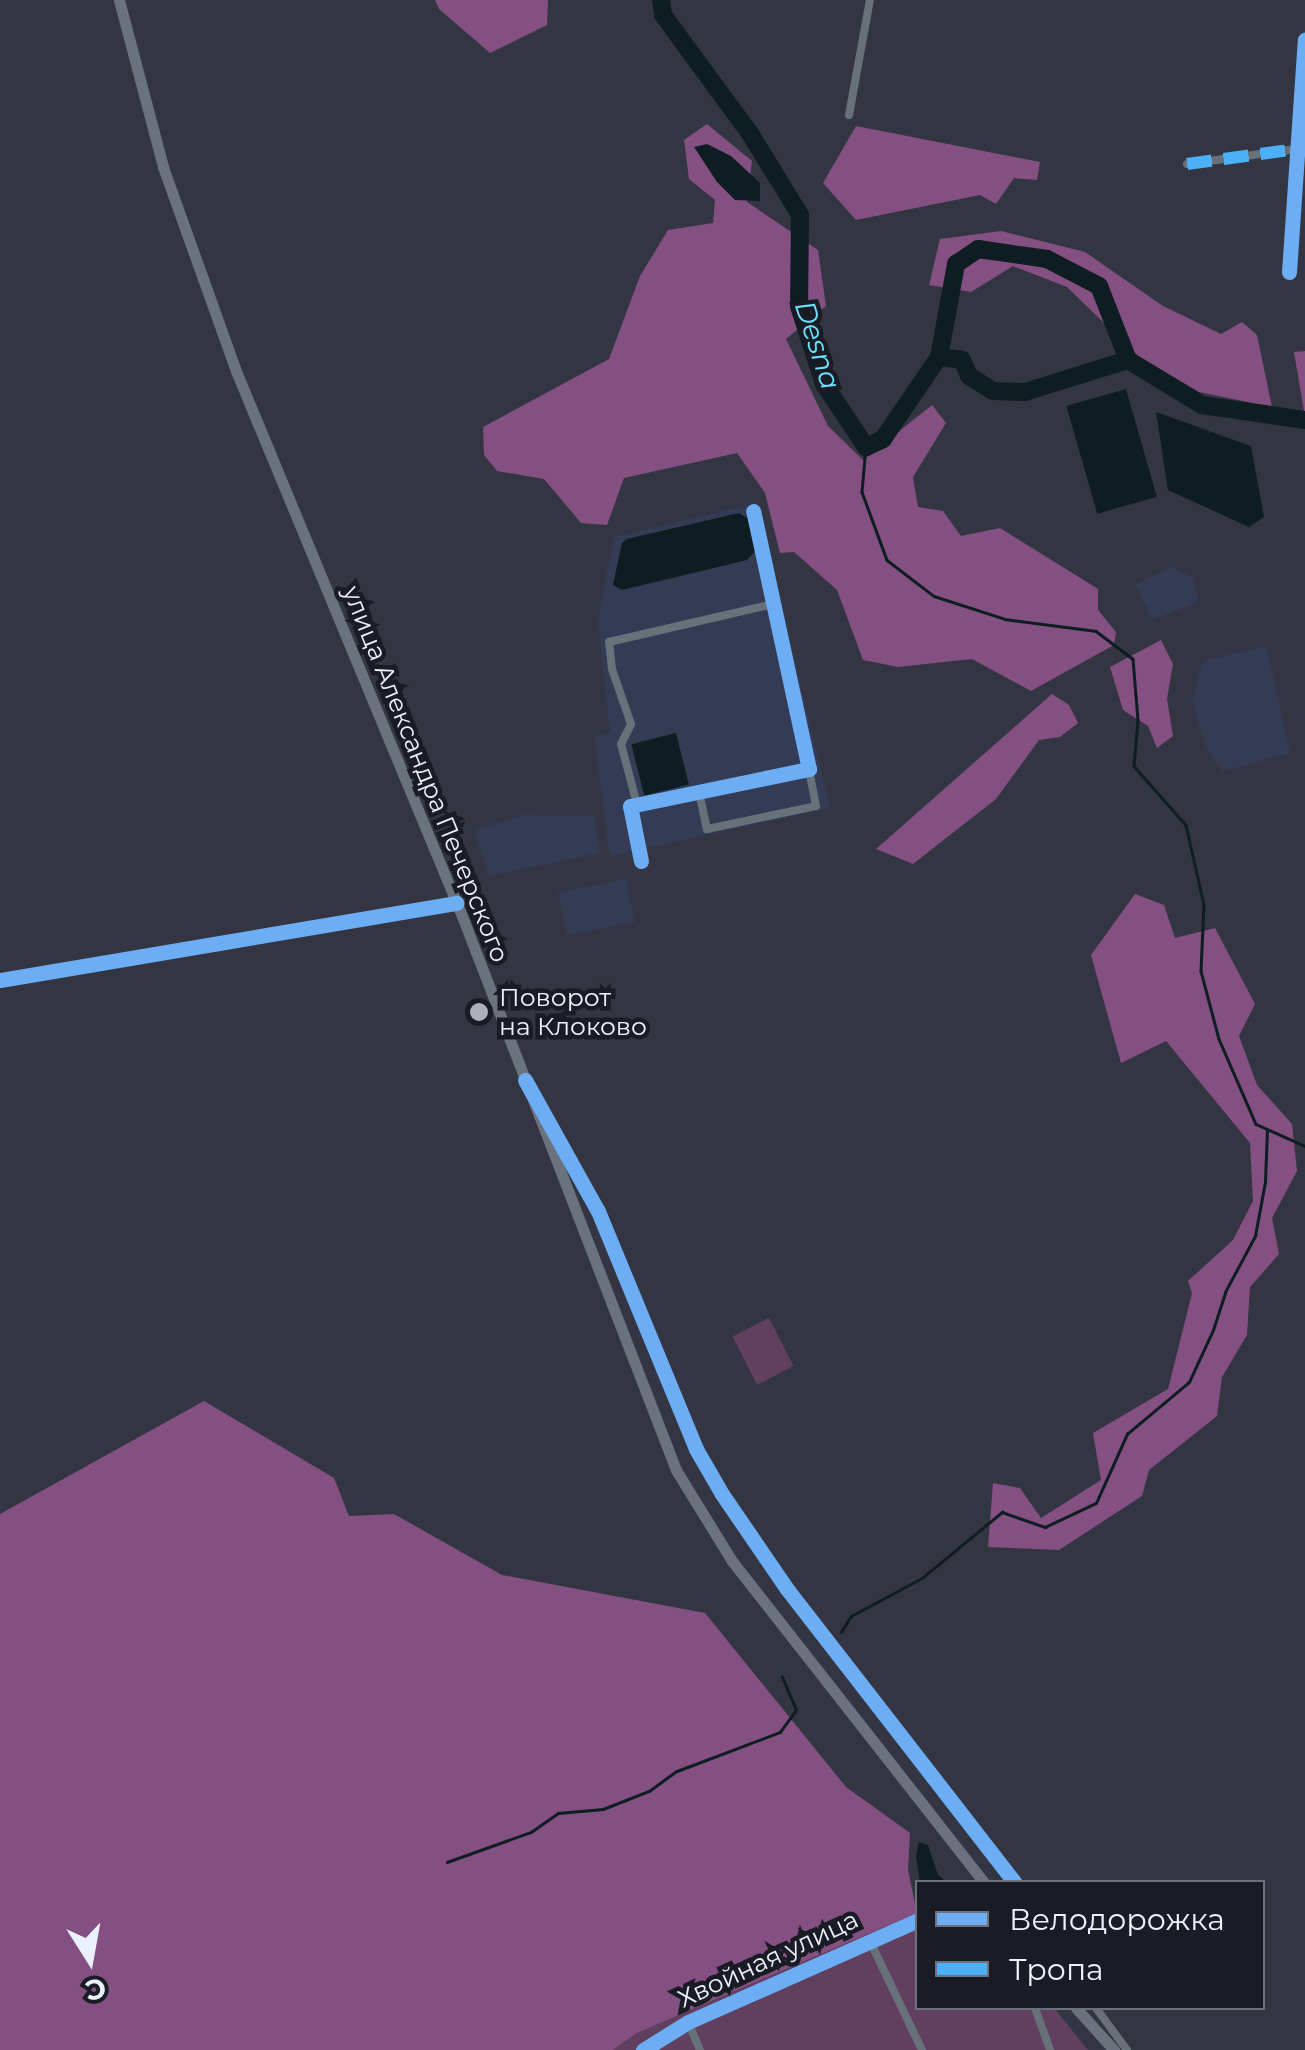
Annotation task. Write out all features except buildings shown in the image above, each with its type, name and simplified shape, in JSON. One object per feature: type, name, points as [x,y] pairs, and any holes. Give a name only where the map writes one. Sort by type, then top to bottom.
[{"type":"main road","name":"улица Александра Печерского","points":[[119,0],[164,167],[229,354],[457,903],[652,1413],[702,1516],[766,1607],[982,1880]]},
{"type":"main road","points":[[0,980],[457,903]]},
{"type":"main road","points":[[1078,2010],[1114,2050]]},
{"type":"street","points":[[849,115],[870,0]]},
{"type":"street","points":[[1289,272],[1305,40]]},
{"type":"street","points":[[1187,164],[1297,149]]},
{"type":"street","points":[[699,792],[707,829],[816,806],[753,511]]},
{"type":"street","points":[[637,804],[621,744],[631,724],[612,669],[610,642],[773,604]]},
{"type":"street","points":[[642,861],[630,806],[808,769]]},
{"type":"street","points":[[526,1080],[598,1211],[696,1449],[722,1494],[787,1589],[1012,1880]]},
{"type":"street","name":"Хвойная улица","points":[[643,2050],[688,2022],[915,1921]]},
{"type":"street","points":[[869,1939],[922,2050]]},
{"type":"street","points":[[1035,2010],[1050,2050]]},
{"type":"street","points":[[1097,2010],[1127,2050]]},
{"type":"street","points":[[688,2022],[700,2050]]},
{"type":"shaded area","points":[[435,0],[548,0],[547,25],[490,53],[439,9]]},
{"type":"shaded area","points":[[707,124],[752,161],[747,202],[818,250],[826,306],[786,339],[828,426],[863,460],[932,405],[946,423],[913,477],[918,507],[943,511],[961,536],[1000,528],[1098,589],[1098,610],[1116,632],[1114,645],[1031,691],[972,659],[898,667],[863,660],[837,590],[794,552],[780,553],[765,493],[737,453],[624,478],[607,525],[581,523],[544,479],[497,471],[484,455],[483,427],[609,359],[640,276],[668,230],[713,223],[715,200],[689,179],[684,140]]},
{"type":"shaded area","points":[[856,126],[1040,162],[1037,180],[1014,178],[996,204],[980,195],[856,220],[823,183]]},
{"type":"shaded area","points":[[707,144],[731,156],[760,183],[760,201],[735,200],[717,182],[694,147]]},
{"type":"shaded area","points":[[1001,231],[1085,252],[1163,306],[1221,334],[1242,322],[1257,335],[1272,407],[1199,392],[1139,357],[1067,287],[1013,266],[971,292],[929,285],[940,239]]},
{"type":"shaded area","points":[[1305,351],[1305,411],[1304,411],[1294,352]]},
{"type":"shaded area","points":[[1126,389],[1157,497],[1097,514],[1066,406]]},
{"type":"shaded area","points":[[1156,412],[1251,446],[1264,517],[1249,527],[1168,490]]},
{"type":"shaded area","points":[[757,503],[830,808],[610,856],[594,737],[610,732],[598,621],[614,537]]},
{"type":"shaded area","points":[[739,513],[752,521],[758,548],[747,560],[622,590],[613,585],[622,543],[627,539]]},
{"type":"shaded area","points":[[1172,567],[1193,578],[1198,602],[1152,620],[1136,584]]},
{"type":"shaded area","points":[[1161,640],[1173,664],[1167,699],[1173,736],[1157,748],[1148,726],[1123,710],[1110,667]]},
{"type":"shaded area","points":[[1266,646],[1290,753],[1223,771],[1205,744],[1192,701],[1203,661]]},
{"type":"shaded area","points":[[1052,694],[1069,705],[1078,723],[1060,737],[1039,740],[996,799],[913,864],[876,849]]},
{"type":"shaded area","points":[[676,733],[689,784],[644,796],[631,744]]},
{"type":"shaded area","points":[[523,815],[594,816],[600,853],[489,876],[474,830]]},
{"type":"shaded area","points":[[626,879],[634,922],[567,935],[558,892]]},
{"type":"shaded area","points":[[1135,894],[1164,905],[1175,938],[1215,928],[1255,1004],[1239,1036],[1257,1085],[1292,1124],[1297,1171],[1272,1218],[1279,1254],[1250,1287],[1247,1335],[1222,1377],[1217,1416],[1149,1470],[1142,1496],[1059,1550],[988,1547],[993,1483],[1020,1488],[1041,1518],[1101,1480],[1093,1433],[1168,1389],[1192,1293],[1188,1281],[1233,1240],[1253,1201],[1250,1143],[1166,1041],[1121,1063],[1091,955]]},
{"type":"shaded area","points":[[769,1318],[794,1366],[757,1385],[732,1337]]},
{"type":"shaded area","points":[[204,1401],[334,1478],[349,1516],[394,1514],[502,1575],[705,1613],[846,1787],[910,1833],[908,1870],[915,1914],[637,2033],[613,2050],[0,2050],[0,1514]]},
{"type":"shaded area","points":[[919,1842],[928,1845],[938,1875],[944,1880],[920,1880],[916,1856]]},
{"type":"shaded area","points":[[915,1914],[915,2010],[1056,2010],[1088,2050],[613,2050],[637,2033]]},
{"type":"waterway","name":"Desna","points":[[661,0],[663,15],[751,135],[800,215],[799,306],[824,384],[866,447],[883,439],[939,357],[956,264],[978,249],[1047,259],[1099,286],[1128,360],[1202,405],[1305,420]]},
{"type":"waterway","points":[[939,357],[962,360],[969,376],[993,391],[1025,392],[1128,360]]},
{"type":"waterway","points":[[866,447],[862,492],[887,560],[934,596],[1005,619],[1096,631],[1133,659],[1138,720],[1134,766],[1186,825],[1204,905],[1201,971],[1219,1039],[1256,1124],[1305,1146]]},
{"type":"waterway","points":[[841,1632],[851,1616],[922,1578],[1002,1512],[1045,1527],[1096,1503],[1127,1434],[1189,1382],[1213,1330],[1225,1292],[1255,1236],[1265,1182],[1267,1131]]},
{"type":"waterway","points":[[447,1862],[531,1832],[558,1813],[603,1809],[649,1791],[677,1771],[780,1732],[796,1710],[782,1677]]},
{"type":"marked path","points":[[1187,164],[1297,149]]},
{"type":"cycle path","points":[[1289,272],[1305,40]]},
{"type":"cycle path","points":[[641,861],[630,806],[809,769],[753,511]]},
{"type":"cycle path","points":[[0,980],[457,903]]},
{"type":"cycle path","points":[[525,1080],[598,1211],[696,1449],[722,1494],[787,1589],[1012,1880]]},
{"type":"cycle path","points":[[643,2050],[688,2022],[915,1921]]},
{"type":"place","name":"Поворот на Клоково","points":[[479,1012]]}]
